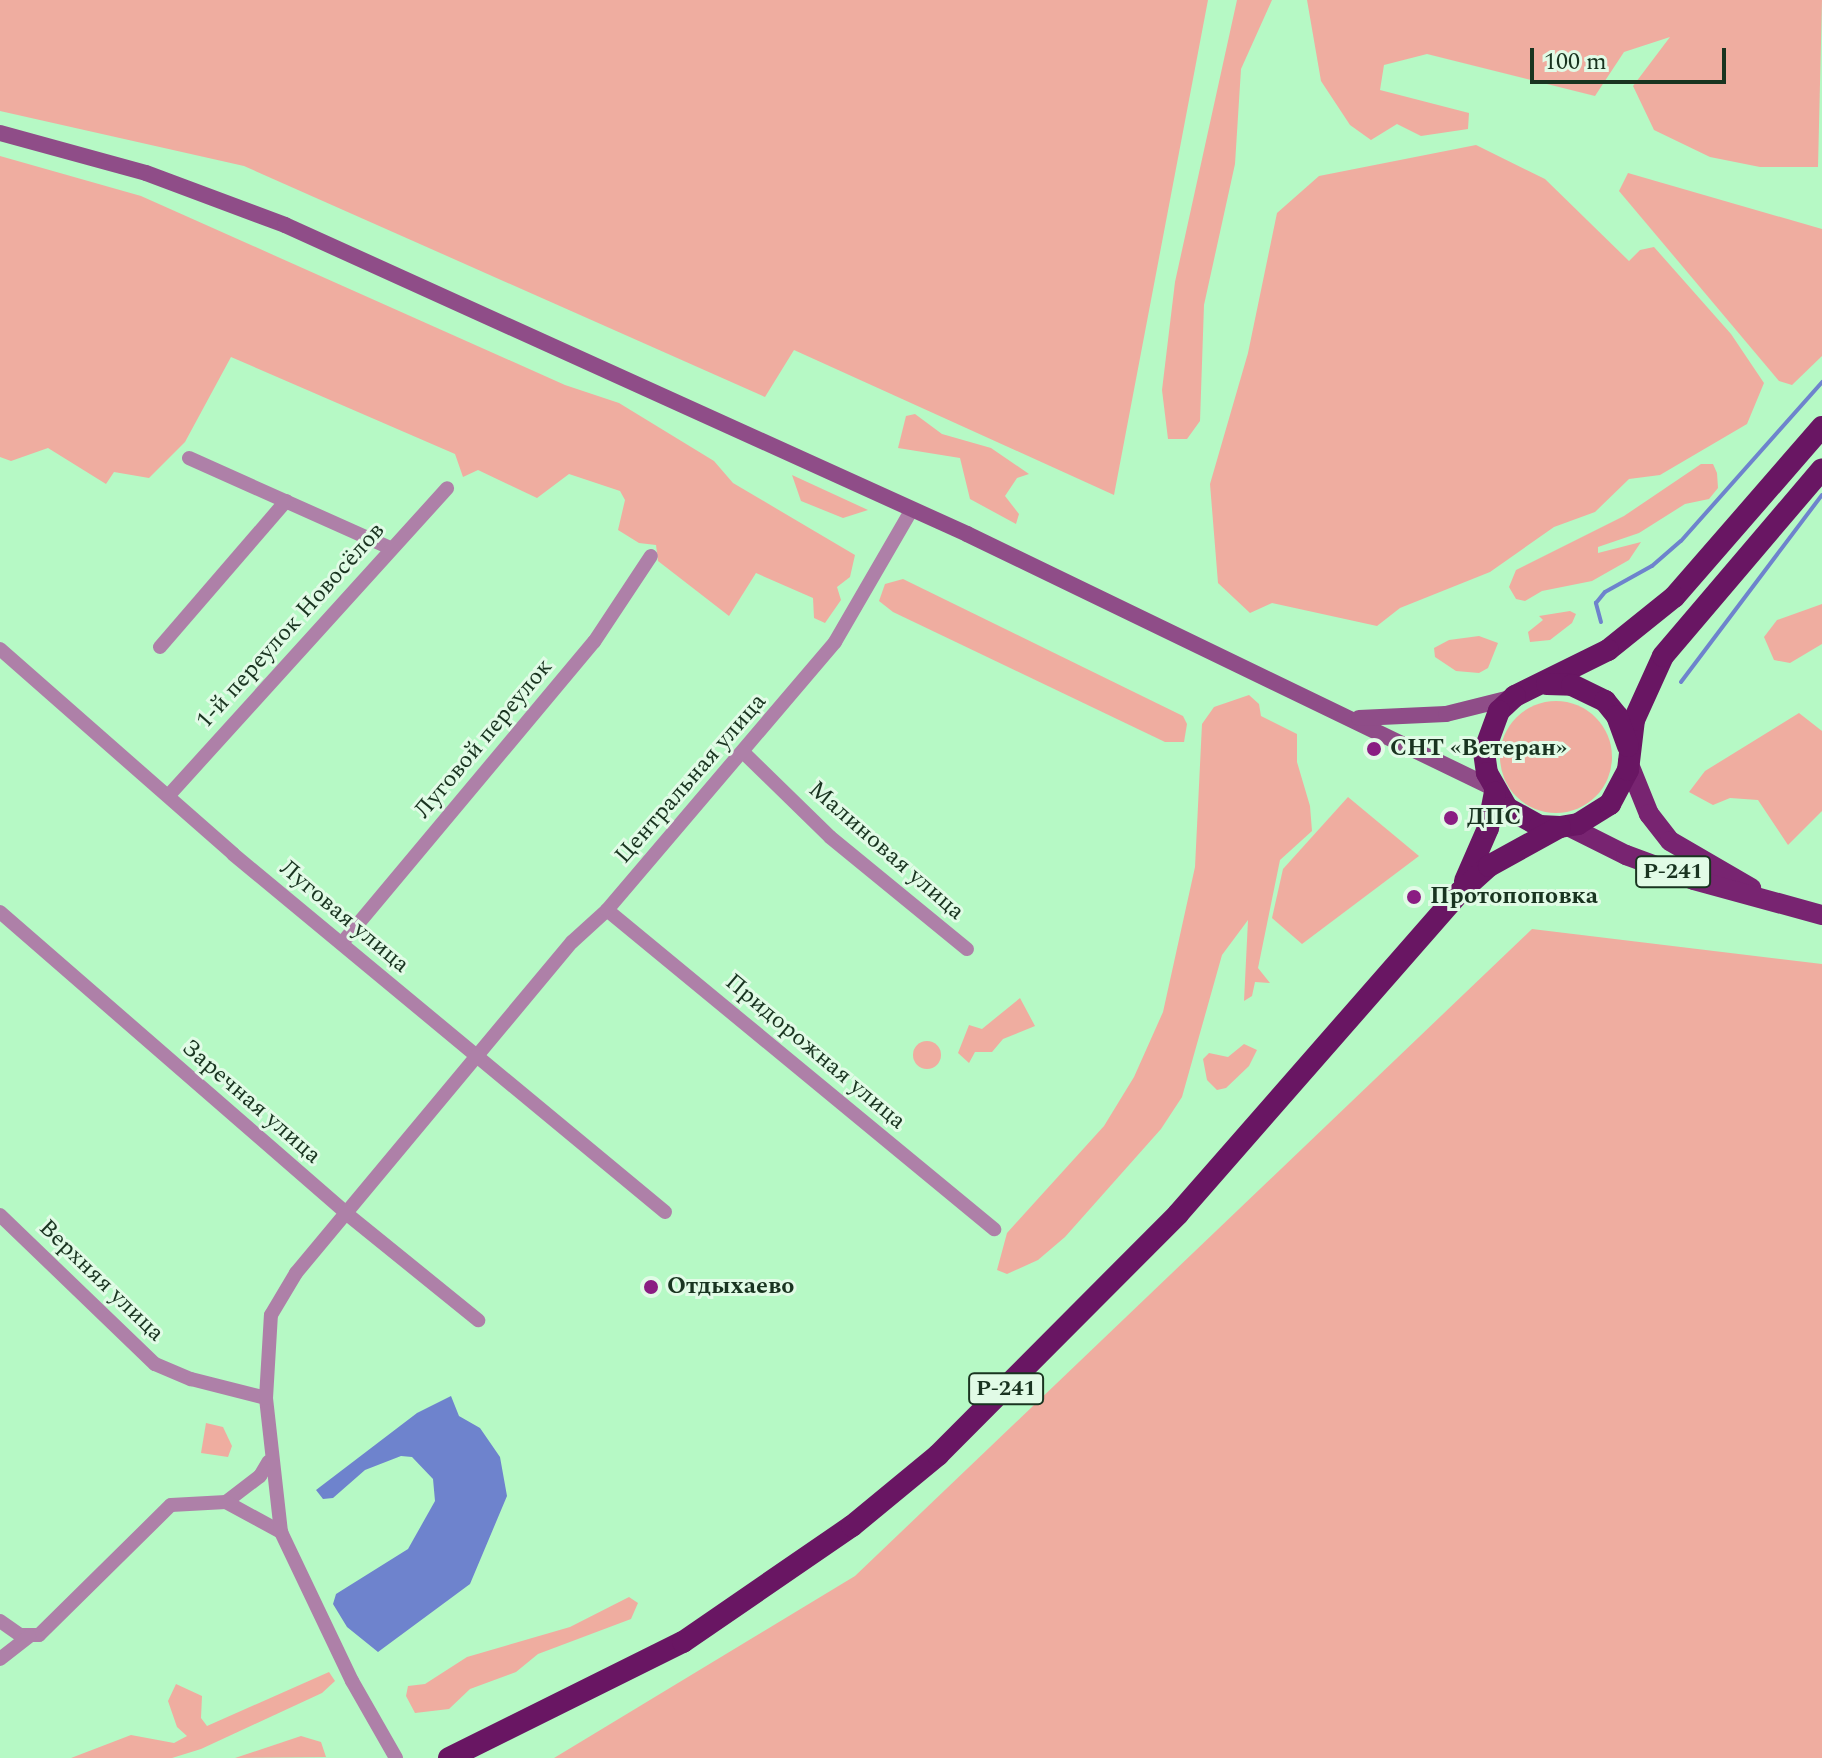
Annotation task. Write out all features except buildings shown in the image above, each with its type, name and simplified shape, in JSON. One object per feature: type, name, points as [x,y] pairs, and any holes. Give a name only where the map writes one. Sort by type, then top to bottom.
[{"type":"highway","name":"Р-241","points":[[1459,893],[1480,850],[1494,790],[1484,752],[1489,730],[1525,691],[1608,650],[1674,597],[1822,427]]},
{"type":"highway","name":"Р-241","points":[[449,1758],[683,1642],[852,1526],[938,1455],[1178,1214],[1459,893],[1500,859],[1564,827],[1596,816],[1610,804],[1629,757],[1638,709],[1663,656],[1822,469]]},
{"type":"highway","points":[[1525,691],[1553,683],[1589,691],[1617,716],[1629,757]]},
{"type":"highway","points":[[1494,790],[1522,819],[1564,827]]},
{"type":"main road","points":[[0,133],[146,173],[285,225],[912,509],[1355,718],[1451,772],[1494,790]]},
{"type":"main road","points":[[1355,718],[1446,714],[1525,691]]},
{"type":"main road","name":"Р-241","points":[[1629,757],[1649,814],[1670,841],[1782,907]]},
{"type":"main road","name":"Р-241","points":[[1564,827],[1626,855],[1782,907]]},
{"type":"main road","points":[[1782,907],[1822,915]]},
{"type":"street","points":[[189,458],[392,549]]},
{"type":"street","name":"1-й переулок Новосёлов","points":[[169,795],[447,488]]},
{"type":"street","points":[[160,647],[286,501]]},
{"type":"street","name":"Центральная улица","points":[[396,1758],[352,1681],[281,1532],[269,1461],[266,1398],[271,1315],[296,1273],[572,942],[607,910],[744,753],[835,642],[912,509]]},
{"type":"street","name":"Луговой переулок","points":[[342,943],[594,642],[651,556]]},
{"type":"street","name":"Луговая улица","points":[[0,649],[477,1059],[665,1212]]},
{"type":"street","name":"Малиновая улица","points":[[744,753],[830,837],[967,949]]},
{"type":"street","name":"Придорожная улица","points":[[607,910],[994,1229]]},
{"type":"street","name":"Заречная улица","points":[[0,912],[347,1214],[478,1320]]},
{"type":"street","name":"Верхняя улица","points":[[0,1215],[155,1364],[191,1379],[266,1398]]},
{"type":"street","points":[[226,1502],[260,1476],[269,1461]]},
{"type":"street","points":[[0,1659],[24,1636],[59,1619],[171,1505],[226,1502],[257,1514],[281,1532]]},
{"type":"street","points":[[0,1621],[24,1636]]},
{"type":"shaded area","points":[[0,0],[1208,0],[1114,495],[794,350],[765,397],[244,166],[0,111]]},
{"type":"shaded area","points":[[1237,0],[1272,0],[1241,69],[1235,164],[1204,305],[1200,421],[1187,439],[1168,439],[1162,390],[1175,282]]},
{"type":"shaded area","points":[[1307,0],[1822,0],[1818,167],[1760,167],[1710,157],[1654,130],[1633,86],[1670,37],[1624,52],[1595,96],[1427,54],[1384,65],[1380,90],[1469,113],[1468,129],[1421,136],[1397,124],[1371,140],[1350,125],[1321,81]]},
{"type":"shaded area","points":[[1476,145],[1545,179],[1629,261],[1640,250],[1654,247],[1731,334],[1764,383],[1747,424],[1660,475],[1629,479],[1595,512],[1554,527],[1490,572],[1400,608],[1377,626],[1272,603],[1250,613],[1218,583],[1210,484],[1248,353],[1277,213],[1319,176]]},
{"type":"shaded area","points":[[0,156],[141,196],[565,385],[619,403],[714,461],[733,483],[855,555],[850,577],[837,587],[841,600],[825,623],[814,618],[813,598],[756,573],[729,616],[658,561],[656,545],[639,543],[618,530],[625,500],[620,491],[569,474],[537,498],[478,470],[463,477],[455,454],[231,357],[185,442],[149,478],[114,472],[106,484],[48,448],[11,461],[0,457]]},
{"type":"shaded area","points":[[1628,173],[1822,229],[1822,356],[1792,385],[1779,381],[1619,191]]},
{"type":"shaded area","points":[[915,414],[942,434],[991,448],[1029,474],[1017,478],[1005,496],[1019,514],[1016,524],[970,499],[960,458],[898,448],[906,416]]},
{"type":"shaded area","points":[[1701,464],[1713,464],[1717,473],[1718,488],[1709,499],[1685,504],[1639,533],[1598,547],[1598,553],[1641,542],[1629,560],[1592,581],[1542,591],[1525,601],[1516,599],[1509,587],[1516,570],[1624,516]]},
{"type":"shaded area","points":[[792,475],[868,510],[843,518],[801,501]]},
{"type":"shaded area","points":[[903,579],[1183,716],[1187,724],[1184,742],[1165,742],[893,612],[879,601],[885,584]]},
{"type":"shaded area","points":[[1822,604],[1822,644],[1790,663],[1774,660],[1764,637],[1777,620]]},
{"type":"shaded area","points":[[1570,611],[1576,614],[1572,623],[1550,640],[1530,642],[1528,632],[1543,620],[1539,616]]},
{"type":"shaded area","points":[[1479,636],[1498,643],[1488,668],[1479,673],[1456,671],[1435,657],[1434,648],[1449,640]]},
{"type":"shaded area","points":[[1249,695],[1259,704],[1261,716],[1297,734],[1297,762],[1310,806],[1312,831],[1280,860],[1258,968],[1270,983],[1255,982],[1252,996],[1244,1001],[1248,920],[1222,955],[1182,1097],[1161,1129],[1065,1237],[1038,1260],[1007,1274],[997,1270],[1007,1233],[1104,1126],[1134,1077],[1163,1012],[1195,867],[1202,724],[1214,707]]},
{"type":"shaded area","points":[[1556,701],[1577,705],[1596,717],[1608,736],[1612,757],[1608,778],[1596,797],[1577,809],[1556,813],[1535,809],[1516,797],[1504,778],[1500,757],[1504,736],[1516,717],[1535,705]]},
{"type":"shaded area","points":[[1799,713],[1822,731],[1822,811],[1788,845],[1758,800],[1730,798],[1713,805],[1689,792],[1705,771]]},
{"type":"shaded area","points":[[1348,797],[1419,856],[1302,944],[1272,918],[1283,869]]},
{"type":"shaded area","points":[[1532,929],[1822,964],[1822,1758],[554,1758],[855,1576]]},
{"type":"shaded area","points":[[1020,998],[1035,1026],[1003,1039],[992,1052],[975,1052],[969,1063],[958,1053],[969,1025],[982,1029]]},
{"type":"shaded area","points":[[927,1041],[937,1045],[941,1055],[937,1065],[927,1069],[917,1065],[913,1055],[917,1045]]},
{"type":"shaded area","points":[[1244,1044],[1257,1050],[1249,1066],[1226,1088],[1217,1090],[1207,1080],[1203,1059],[1209,1053],[1228,1057]]},
{"type":"shaded area","points":[[206,1423],[223,1427],[232,1446],[228,1457],[201,1453]]},
{"type":"shaded area","points":[[629,1597],[638,1603],[631,1619],[538,1654],[516,1672],[470,1689],[449,1709],[415,1713],[406,1696],[408,1686],[425,1684],[467,1657],[570,1627]]},
{"type":"shaded area","points":[[329,1672],[335,1681],[322,1693],[201,1749],[172,1758],[71,1758],[131,1735],[174,1743],[187,1736],[177,1727],[168,1701],[176,1684],[202,1696],[201,1718],[207,1726]]},
{"type":"shaded area","points":[[301,1736],[321,1742],[326,1757],[235,1758]]},
{"type":"water","points":[[451,1396],[459,1416],[480,1428],[500,1457],[507,1496],[470,1584],[378,1652],[347,1627],[333,1604],[336,1594],[408,1549],[435,1501],[433,1479],[412,1457],[401,1456],[365,1470],[333,1498],[323,1499],[316,1490],[417,1413]]},
{"type":"waterway","points":[[1601,622],[1596,603],[1605,592],[1652,566],[1681,541],[1822,382]]},
{"type":"waterway","points":[[1681,682],[1822,495]]},
{"type":"place","name":"СНТ «Ветеран»","points":[[1374,749]]},
{"type":"place","name":"ДПС","points":[[1451,818]]},
{"type":"place","name":"Протопоповка","points":[[1414,897]]},
{"type":"place","name":"Отдыхаево","points":[[651,1287]]}]
